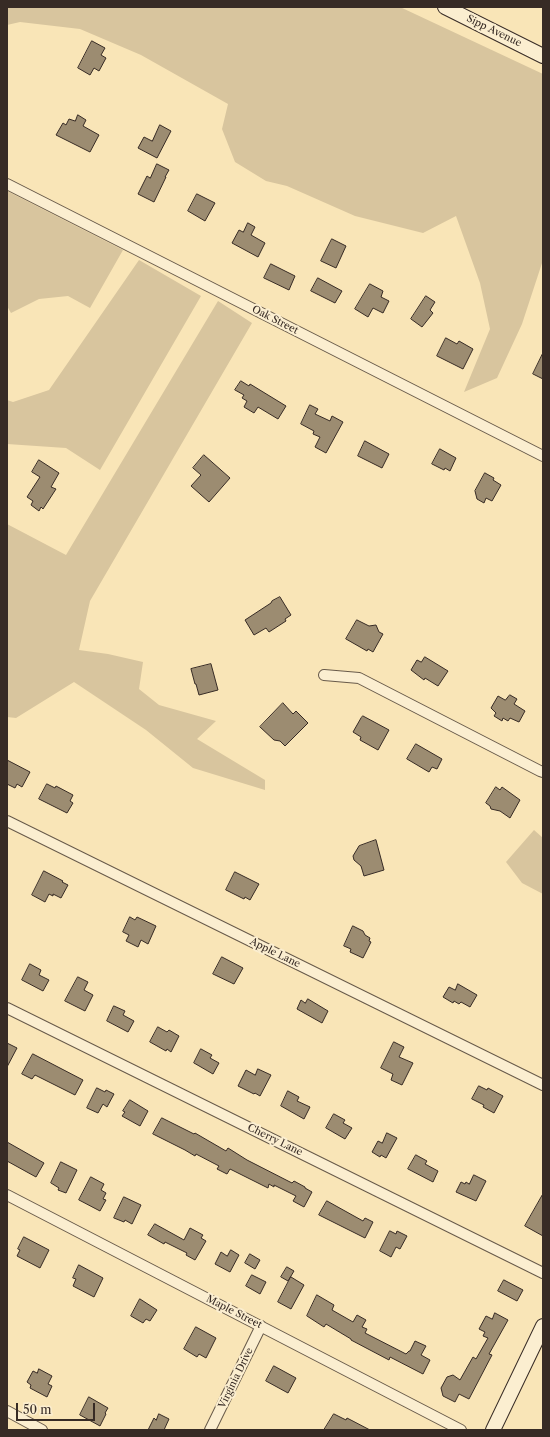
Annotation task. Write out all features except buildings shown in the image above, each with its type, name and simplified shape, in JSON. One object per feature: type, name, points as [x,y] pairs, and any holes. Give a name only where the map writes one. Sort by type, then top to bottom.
[{"type":"street","name":"Sipp Avenue","points":[[445,7],[543,56]]},
{"type":"street","name":"Oak Street","points":[[7,184],[543,456]]},
{"type":"street","points":[[324,675],[359,678],[540,772],[543,772]]},
{"type":"street","name":"Apple Lane","points":[[7,821],[543,1085]]},
{"type":"street","name":"Cherry Lane","points":[[7,1008],[543,1272]]},
{"type":"street","name":"Maple Street","points":[[7,1195],[461,1430]]},
{"type":"street","name":"Virginia Drive","points":[[210,1430],[261,1326]]},
{"type":"street","points":[[494,1430],[543,1326]]},
{"type":"street","points":[[7,1411],[42,1430]]},
{"type":"shaded area","points":[[7,7],[400,7],[543,74],[543,260],[522,324],[497,378],[464,392],[490,329],[480,283],[456,216],[423,233],[355,216],[287,186],[266,181],[235,162],[222,129],[228,104],[141,55],[80,29],[20,22],[7,25]]},
{"type":"shaded area","points":[[7,191],[123,250],[90,308],[68,296],[39,299],[11,313],[7,306]]},
{"type":"shaded area","points":[[139,260],[201,296],[100,470],[66,448],[7,444],[7,400],[13,402],[49,390]]},
{"type":"shaded area","points":[[218,301],[252,323],[90,601],[79,650],[108,654],[143,662],[139,689],[159,705],[216,721],[197,739],[265,780],[265,790],[193,768],[146,730],[74,682],[16,718],[7,717],[7,524],[66,555]]},
{"type":"shaded area","points":[[534,830],[543,838],[543,894],[522,883],[506,862]]}]
